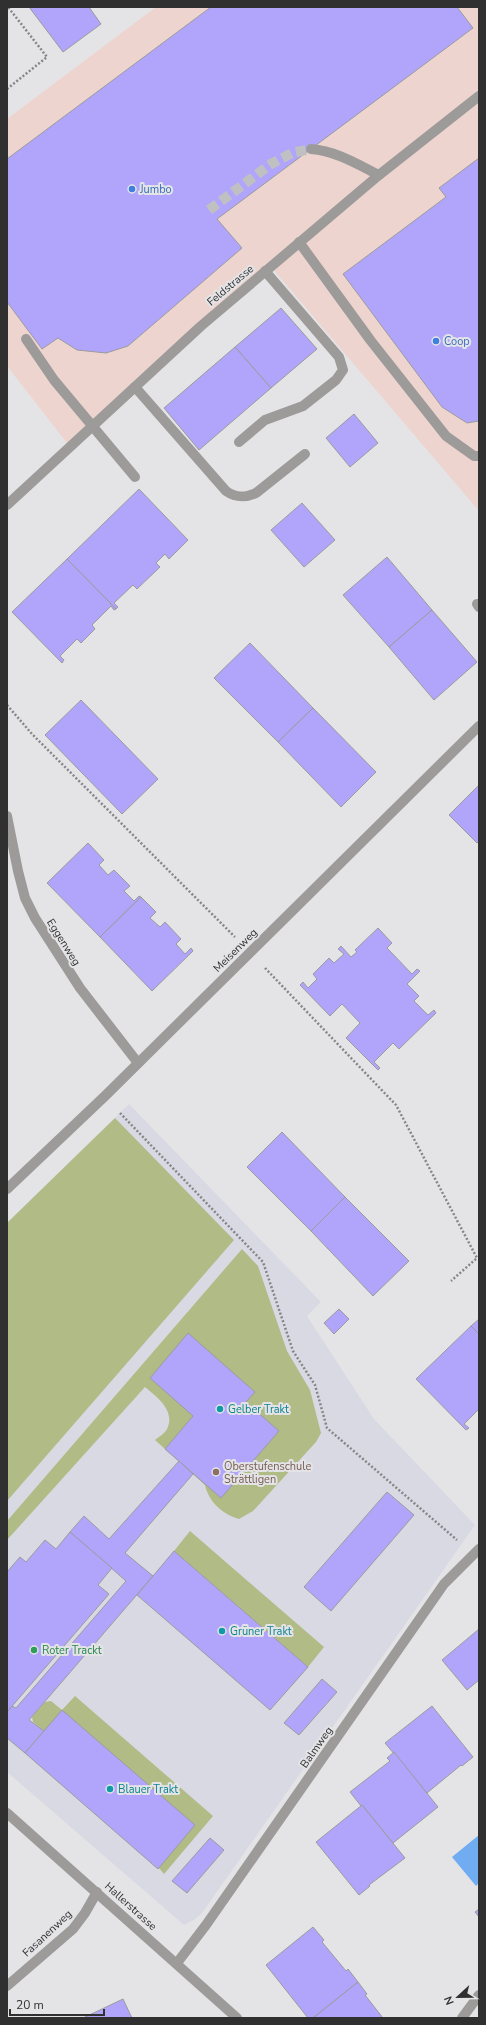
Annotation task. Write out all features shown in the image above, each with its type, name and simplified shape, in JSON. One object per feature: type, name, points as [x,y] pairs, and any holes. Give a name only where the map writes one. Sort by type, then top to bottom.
[{"type":"street","name":"Feldstrasse","points":[[7,505],[201,326],[379,175],[479,96]]},
{"type":"street","points":[[311,149],[322,150],[340,155],[379,175]]},
{"type":"street","points":[[299,242],[371,341],[446,436],[474,456],[479,456]]},
{"type":"street","points":[[239,442],[265,420],[303,406],[336,380],[342,370],[339,357],[265,271]]},
{"type":"street","points":[[26,339],[54,380],[134,477]]},
{"type":"street","points":[[135,387],[226,491],[233,496],[249,497],[256,493],[306,454]]},
{"type":"street","name":"Meisenweg","points":[[7,1190],[138,1063],[479,726]]},
{"type":"street","name":"Eggenweg","points":[[7,816],[18,871],[26,898],[35,918],[80,988],[138,1063]]},
{"type":"street","name":"Balmweg","points":[[177,1963],[206,1925],[444,1584],[477,1556]]},
{"type":"street","name":"Hallerstrasse","points":[[7,1813],[237,2018]]},
{"type":"street","name":"Fasanenweg","points":[[7,1986],[73,1929],[85,1913],[97,1892]]},
{"type":"street","points":[[462,2018],[479,1995]]},
{"type":"path","points":[[7,89],[47,57],[8,7]]},
{"type":"path","points":[[7,704],[32,734],[250,952],[396,1104],[477,1258],[451,1281]]},
{"type":"path","points":[[120,1113],[263,1262],[294,1351],[315,1385],[328,1428],[477,1556]]},
{"type":"shaded area","points":[[156,7],[479,7],[479,511],[271,267],[70,447],[7,366],[7,119]]},
{"type":"shaded area","name":"Oberstufenschule Strättligen","points":[[129,1104],[321,1302],[307,1316],[374,1419],[475,1525],[202,1913],[194,1920],[184,1925],[7,1772],[7,1223]]},
{"type":"green space","points":[[115,1118],[234,1240],[7,1501],[7,1223]]},
{"type":"green space","points":[[242,1249],[258,1266],[287,1351],[310,1390],[321,1433],[316,1442],[253,1511],[239,1519],[222,1511],[213,1502],[205,1485],[155,1440],[167,1429],[169,1416],[160,1400],[145,1387],[7,1540],[7,1521]]},
{"type":"green space","points":[[190,1531],[324,1647],[308,1667],[174,1551]]},
{"type":"green space","name":"Blauer Trakt","points":[[75,1696],[213,1816],[164,1874],[44,1731],[33,1722],[32,1717],[45,1702],[51,1701],[62,1710]]},
{"type":"water","points":[[479,1835],[479,1883],[476,1886],[452,1857]]},
{"type":"building","points":[[29,7],[89,7],[101,24],[63,52]]},
{"type":"building","name":"Jumbo","points":[[211,7],[457,7],[473,28],[217,219],[242,248],[128,346],[106,353],[77,350],[58,338],[42,349],[7,302],[7,159]]},
{"type":"building","name":"Coop","points":[[479,158],[479,421],[467,423],[442,407],[343,274],[446,197],[439,188]]},
{"type":"building","points":[[281,308],[317,349],[271,388],[235,347]]},
{"type":"building","points":[[235,347],[271,388],[199,450],[164,408]]},
{"type":"building","points":[[354,414],[378,443],[350,467],[326,438]]},
{"type":"building","points":[[139,489],[188,540],[169,559],[165,554],[156,563],[160,567],[137,589],[133,585],[114,603],[118,607],[116,609],[67,559]]},
{"type":"building","points":[[302,503],[335,540],[304,567],[271,530]]},
{"type":"building","points":[[387,557],[432,610],[389,647],[343,595]]},
{"type":"building","points":[[67,559],[116,609],[114,610],[111,606],[92,625],[95,629],[81,643],[77,639],[60,656],[64,660],[62,663],[12,612]]},
{"type":"building","points":[[432,610],[477,662],[434,700],[389,647]]},
{"type":"building","points":[[250,643],[313,708],[278,742],[214,678]]},
{"type":"building","points":[[81,700],[158,779],[122,814],[45,735]]},
{"type":"building","points":[[313,708],[376,772],[341,807],[278,742]]},
{"type":"building","points":[[479,785],[479,841],[477,843],[449,815]]},
{"type":"building","points":[[88,843],[104,860],[99,865],[108,875],[114,870],[130,886],[124,891],[134,901],[139,896],[141,897],[100,937],[47,883]]},
{"type":"building","points":[[141,897],[156,912],[150,918],[160,927],[165,922],[181,939],[176,944],[185,954],[191,948],[193,951],[152,991],[100,937]]},
{"type":"building","points":[[378,928],[392,943],[387,948],[412,974],[417,969],[420,971],[407,984],[419,996],[414,1001],[428,1015],[434,1010],[436,1013],[399,1049],[393,1043],[374,1062],[380,1068],[378,1070],[346,1038],[360,1023],[342,1004],[330,1016],[300,985],[303,982],[308,988],[317,979],[313,974],[329,958],[334,963],[344,954],[338,949],[341,946],[351,957],[357,952],[355,950]]},
{"type":"building","points":[[282,1132],[345,1197],[311,1231],[247,1167]]},
{"type":"building","points":[[345,1197],[409,1261],[373,1296],[311,1231]]},
{"type":"building","points":[[339,1309],[349,1319],[334,1334],[324,1323]]},
{"type":"building","points":[[479,1319],[479,1334],[471,1326]]},
{"type":"building","points":[[471,1326],[479,1334],[479,1409],[464,1424],[469,1428],[466,1430],[416,1379]]},
{"type":"building","name":"Gelber Trakt","points":[[188,1333],[255,1392],[246,1402],[279,1431],[221,1498],[165,1449],[193,1416],[150,1378]]},
{"type":"building","points":[[179,1461],[193,1474],[125,1553],[153,1576],[29,1720],[44,1731],[25,1753],[7,1738],[7,1712],[12,1706],[16,1708],[126,1581],[70,1532],[84,1516],[109,1539]]},
{"type":"building","points":[[387,1492],[414,1515],[331,1611],[304,1587]]},
{"type":"building","name":"Roter Trackt","points":[[70,1532],[112,1568],[98,1585],[109,1594],[7,1712],[7,1572],[20,1557],[26,1562],[45,1540],[56,1549]]},
{"type":"building","name":"Grüner Trakt","points":[[174,1551],[308,1667],[270,1710],[137,1595]]},
{"type":"building","points":[[479,1629],[479,1680],[467,1690],[442,1660]]},
{"type":"building","points":[[322,1679],[337,1692],[299,1735],[284,1723]]},
{"type":"building","points":[[432,1706],[473,1757],[427,1793],[385,1743]]},
{"type":"building","name":"Blauer Trakt","points":[[62,1710],[195,1825],[158,1869],[25,1753]]},
{"type":"building","points":[[394,1752],[438,1807],[393,1843],[350,1792],[390,1761],[387,1758]]},
{"type":"building","points":[[362,1805],[405,1858],[369,1885],[370,1886],[359,1895],[316,1842]]},
{"type":"building","points":[[210,1838],[224,1850],[187,1893],[172,1881]]},
{"type":"building","points":[[479,1909],[479,1917],[475,1912]]},
{"type":"building","points":[[313,1927],[324,1940],[322,1942],[346,1971],[348,1969],[358,1982],[313,2018],[308,2018],[266,1965]]},
{"type":"building","points":[[358,1982],[367,1994],[365,1995],[383,2018],[313,2018]]},
{"type":"building","points":[[123,1999],[132,2018],[83,2018]]},
{"type":"tunnel","points":[[209,210],[271,164],[292,153],[311,149]]},
{"type":"place","name":"Jumbo","points":[[132,189]]},
{"type":"place","name":"Coop","points":[[436,341]]},
{"type":"place","name":"Gelber Trakt","points":[[220,1409]]},
{"type":"place","name":"Oberstufenschule Strättligen","points":[[216,1472]]},
{"type":"place","name":"Grüner Trakt","points":[[222,1631]]},
{"type":"place","name":"Roter Trackt","points":[[34,1650]]},
{"type":"place","name":"Blauer Trakt","points":[[110,1789]]}]
